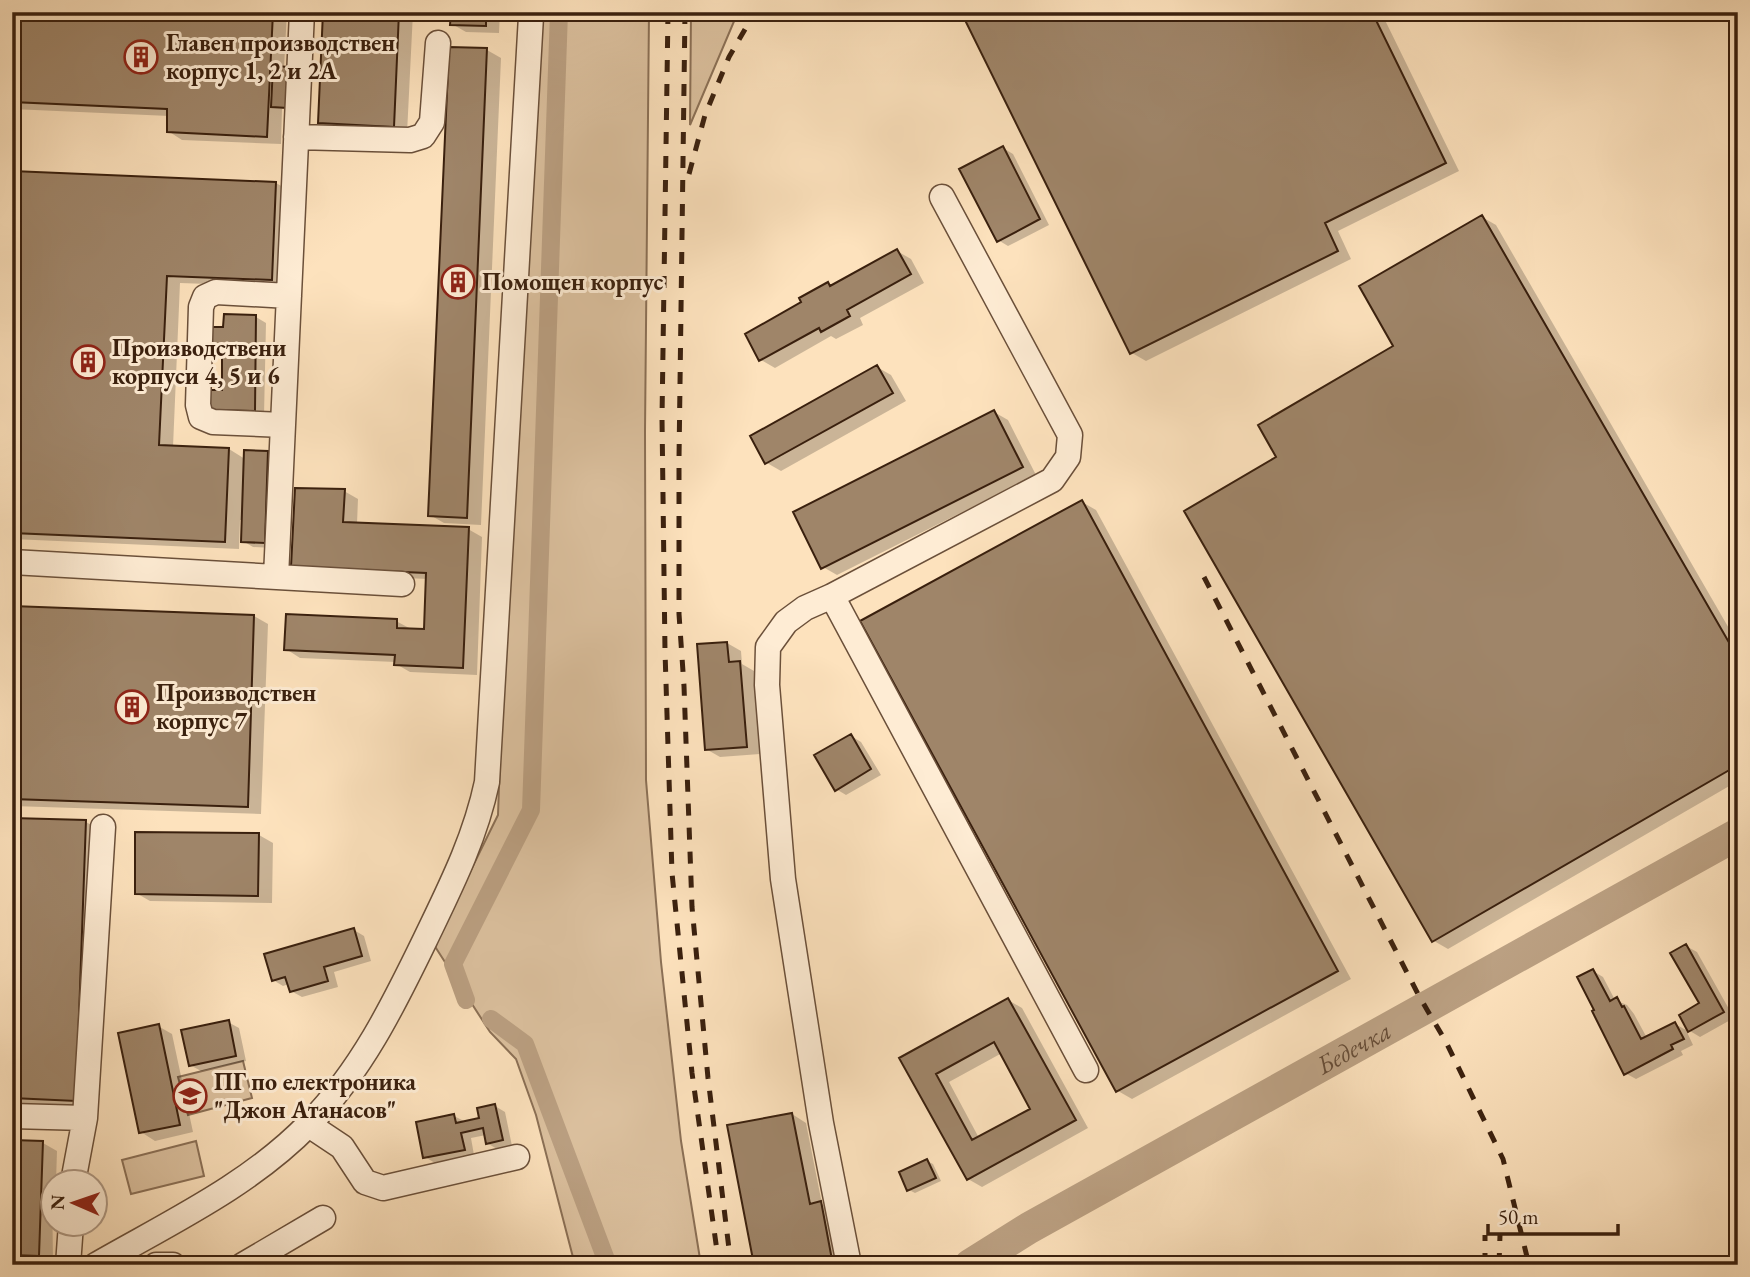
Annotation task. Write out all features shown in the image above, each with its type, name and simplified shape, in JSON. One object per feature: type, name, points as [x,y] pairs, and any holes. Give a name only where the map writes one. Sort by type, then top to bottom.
[{"type":"street","points":[[276,577],[302,12]]},
{"type":"street","points":[[96,1265],[221,1194],[309,1125],[359,1064],[389,1014],[467,854],[481,812],[487,782],[531,16]]},
{"type":"street","points":[[296,137],[410,141],[423,136],[432,122],[438,43]]},
{"type":"street","points":[[849,1265],[821,1123],[783,878],[767,685],[768,648],[786,622],[805,608],[1052,480],[1068,457],[1070,435],[942,197]]},
{"type":"street","points":[[283,425],[213,422],[201,417],[198,405],[201,307],[205,297],[216,292],[289,296]]},
{"type":"street","points":[[12,562],[402,584]]},
{"type":"street","points":[[832,596],[1086,1070]]},
{"type":"street","points":[[76,1168],[85,1118],[103,827]]},
{"type":"street","points":[[12,1116],[85,1118]]},
{"type":"street","points":[[309,1125],[342,1147],[365,1182],[383,1188],[517,1157]]},
{"type":"street","points":[[243,1265],[323,1218]]},
{"type":"street","points":[[68,1265],[70,1238]]},
{"type":"street","points":[[156,1265],[173,1265]]},
{"type":"shaded area","points":[[527,12],[649,12],[645,432],[646,780],[661,962],[681,1141],[701,1265],[575,1265],[536,1115],[516,1059],[490,1032],[434,945],[498,815]]},
{"type":"shaded area","points":[[691,12],[738,12],[690,125]]},
{"type":"shaded area","points":[[243,1061],[252,1098],[188,1115],[178,1077]]},
{"type":"shaded area","points":[[196,1141],[204,1176],[131,1194],[122,1160]]},
{"type":"building","name":"Главен производствен корпус 1, 2 и 2А","points":[[12,12],[273,12],[267,137],[167,132],[167,109],[12,102]]},
{"type":"building","points":[[323,12],[399,12],[394,127],[318,123]]},
{"type":"building","points":[[451,12],[486,12],[486,26],[450,25]]},
{"type":"building","points":[[961,12],[1372,12],[1446,163],[1325,223],[1338,251],[1130,354]]},
{"type":"building","name":"Помощен корпус","points":[[449,47],[487,48],[467,518],[428,516]]},
{"type":"building","points":[[273,66],[290,67],[288,108],[271,107]]},
{"type":"building","points":[[1003,146],[1040,219],[997,242],[959,169]]},
{"type":"building","name":"Производствени корпуси 4, 5 и 6","points":[[12,171],[276,182],[272,280],[167,276],[159,445],[229,448],[225,542],[12,533]]},
{"type":"building","points":[[1482,215],[1738,658],[1738,765],[1432,942],[1184,511],[1276,457],[1258,425],[1393,346],[1359,286]]},
{"type":"building","points":[[897,249],[911,274],[847,310],[850,316],[821,332],[819,328],[759,361],[745,334],[801,302],[799,298],[828,282],[830,286]]},
{"type":"building","points":[[224,314],[256,315],[255,411],[207,410],[208,390],[222,390],[222,354],[207,353],[208,327],[223,327]]},
{"type":"building","points":[[877,365],[893,393],[765,464],[750,436]]},
{"type":"building","points":[[994,410],[1023,467],[821,569],[793,512]]},
{"type":"building","points":[[244,450],[268,451],[265,543],[241,542]]},
{"type":"building","points":[[295,488],[345,489],[343,522],[469,527],[463,668],[394,665],[395,655],[284,650],[286,614],[397,619],[397,628],[424,629],[426,573],[291,567]]},
{"type":"building","points":[[1082,500],[1338,971],[1116,1092],[860,621]]},
{"type":"building","name":"Производствeн корпус 7","points":[[12,606],[254,615],[248,807],[12,799]]},
{"type":"building","points":[[727,642],[729,662],[740,661],[747,747],[705,750],[697,644]]},
{"type":"building","points":[[851,734],[871,769],[835,791],[814,755]]},
{"type":"building","points":[[12,818],[86,820],[76,1101],[12,1098]]},
{"type":"building","points":[[135,832],[259,833],[258,896],[135,894]]},
{"type":"building","points":[[354,928],[362,956],[324,967],[328,981],[290,992],[285,977],[272,981],[264,954]]},
{"type":"building","points":[[1686,944],[1724,1012],[1688,1032],[1679,1015],[1699,1003],[1670,953]]},
{"type":"building","points":[[1593,969],[1610,1001],[1617,997],[1622,1007],[1624,1006],[1641,1039],[1675,1022],[1684,1039],[1671,1045],[1673,1049],[1624,1075],[1577,977]]},
{"type":"building","points":[[1008,998],[1076,1120],[967,1180],[899,1058]],"holes":[[[994,1042],[1030,1109],[972,1140],[936,1074]]]},
{"type":"building","points":[[229,1020],[236,1056],[189,1066],[181,1030]]},
{"type":"building","points":[[159,1024],[180,1125],[139,1133],[118,1033]]},
{"type":"building","points":[[495,1104],[503,1140],[486,1144],[483,1128],[461,1133],[465,1150],[423,1158],[416,1122],[454,1114],[456,1123],[479,1118],[477,1108]]},
{"type":"building","points":[[792,1113],[810,1204],[821,1201],[833,1265],[754,1265],[727,1125]]},
{"type":"building","points":[[12,1140],[43,1141],[42,1168],[38,1168],[39,1256],[12,1255]]},
{"type":"building","points":[[927,1159],[936,1178],[907,1191],[899,1172]]},
{"type":"waterway","points":[[466,1000],[453,964],[531,810],[559,12]]},
{"type":"waterway","name":"Бедечка","points":[[970,1265],[1029,1228],[1738,834]]},
{"type":"waterway","points":[[491,1019],[525,1044],[608,1265]]},
{"type":"railway","points":[[668,12],[662,418],[665,651],[672,873],[692,1073],[719,1265]]},
{"type":"railway","points":[[685,12],[679,614],[692,907],[708,1078],[731,1265]]},
{"type":"railway","points":[[689,174],[705,115],[729,57],[755,12]]},
{"type":"railway","points":[[1204,577],[1419,996],[1446,1042],[1503,1159],[1529,1265]]},
{"type":"railway","points":[[1485,1235],[1485,1265]]},
{"type":"railway","points":[[1499,1265],[1500,1235]]},
{"type":"place","name":"Главен производствен корпус 1, 2 и 2А","points":[[141,57]]},
{"type":"place","name":"Помощен корпус","points":[[458,282]]},
{"type":"place","name":"Производствени корпуси 4, 5 и 6","points":[[88,362]]},
{"type":"place","name":"Производствeн корпус 7","points":[[132,707]]},
{"type":"place","name":"ПГ по електроника \"Джон Атанасов\"","points":[[190,1096]]}]
